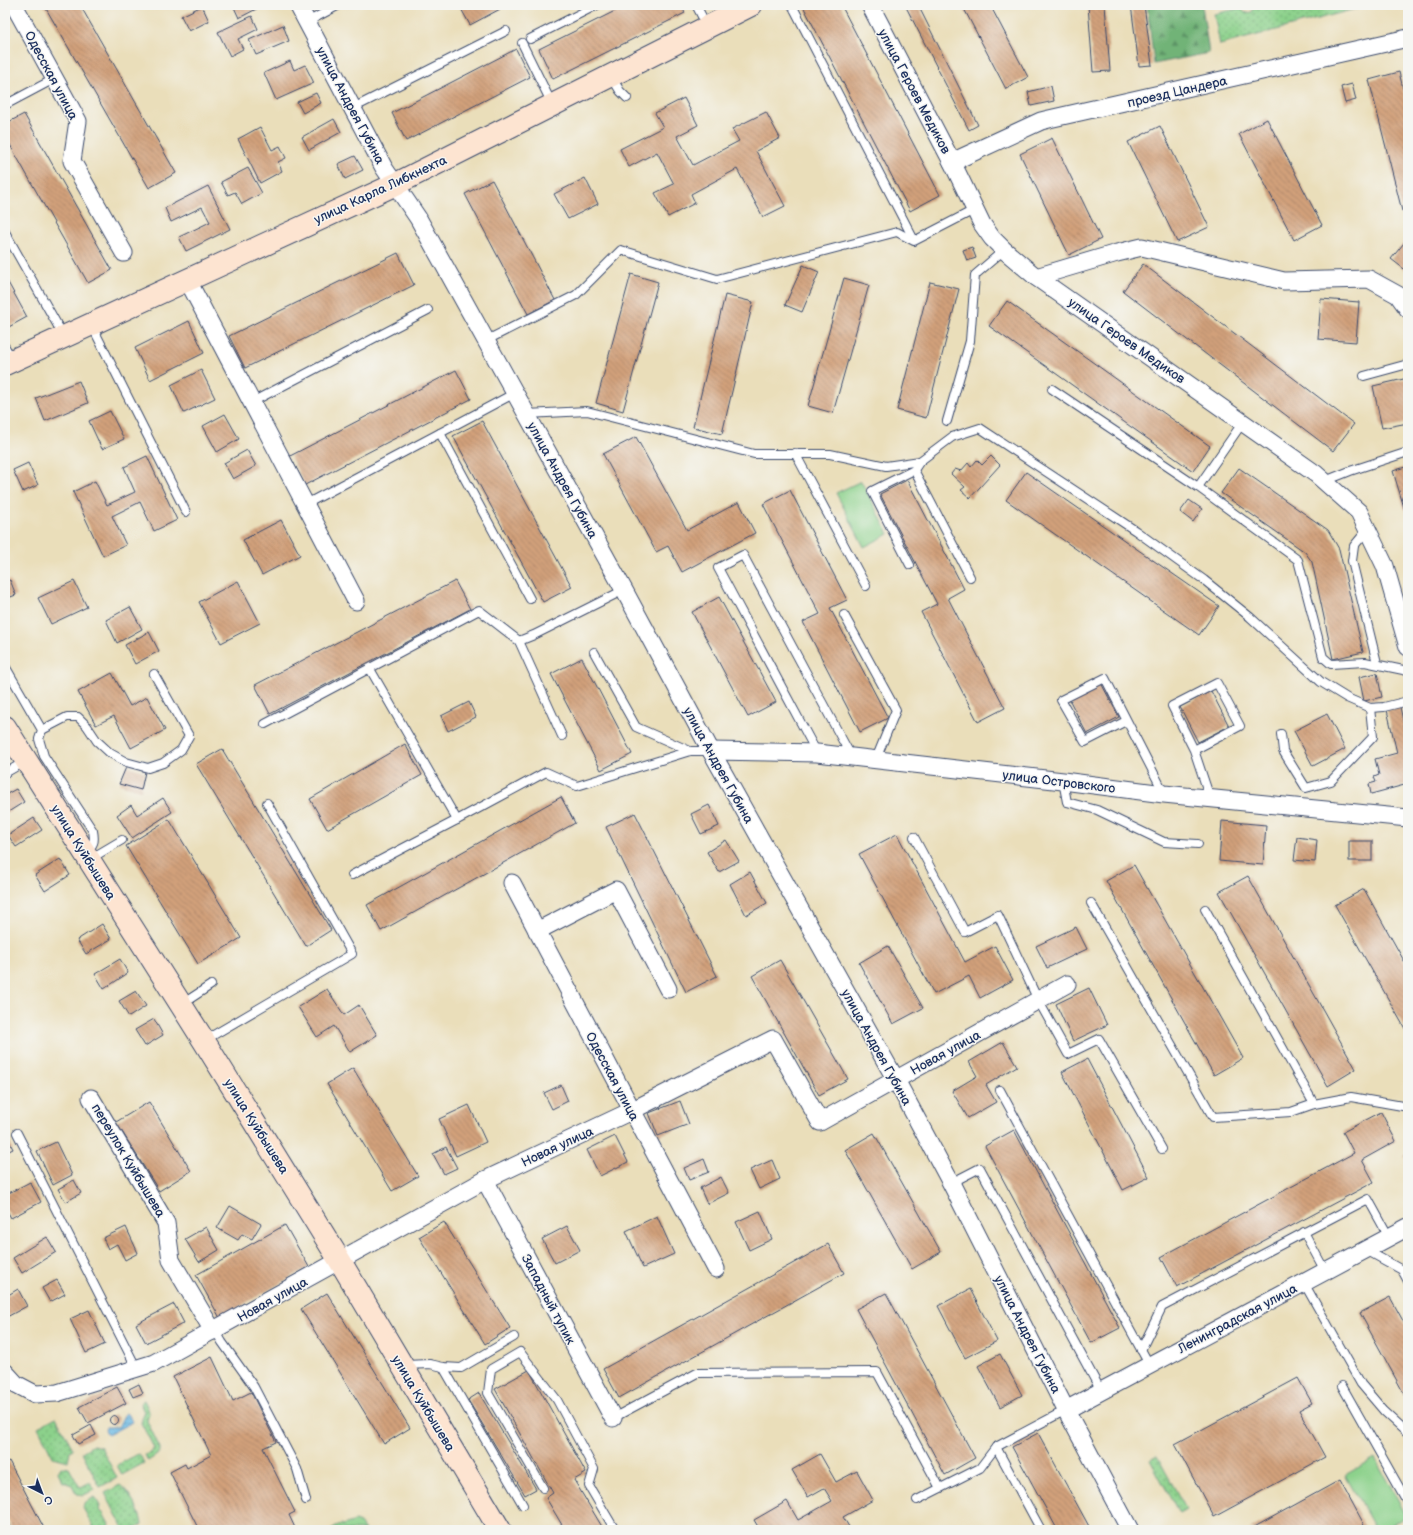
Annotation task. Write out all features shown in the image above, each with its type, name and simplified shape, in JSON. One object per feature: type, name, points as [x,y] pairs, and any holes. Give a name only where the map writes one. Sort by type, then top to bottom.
[{"type":"street","name":"Одесская улица","points":[[14,5],[78,121],[72,161],[124,253]]},
{"type":"street","name":"улица Андрея Губина","points":[[298,5],[384,168],[413,208],[711,751],[896,1080],[951,1183],[1066,1410],[1130,1530]]},
{"type":"street","name":"улица Карла Либкнехта","points":[[7,357],[64,336],[91,324],[396,184],[751,5]]},
{"type":"street","name":"улица Героев Медиков","points":[[870,5],[952,162],[982,224],[992,238],[1036,277],[1325,481],[1360,512],[1385,566],[1408,647]]},
{"type":"street","name":"проезд Цандера","points":[[952,162],[1041,121],[1408,38]]},
{"type":"street","points":[[1036,277],[1142,247],[1284,281],[1370,279],[1398,294],[1408,309]]},
{"type":"street","points":[[187,279],[356,600]]},
{"type":"street","name":"улица Куйбышева","points":[[5,727],[181,1004],[340,1261],[500,1530]]},
{"type":"street","name":"улица Островского","points":[[711,751],[817,753],[851,756],[1164,794],[1408,818]]},
{"type":"street","name":"Одесская улица","points":[[512,883],[631,1111],[716,1269]]},
{"type":"street","points":[[537,931],[616,890],[668,989]]},
{"type":"street","name":"Новая улица","points":[[5,1372],[16,1384],[35,1394],[56,1393],[154,1363],[485,1180],[631,1111],[773,1039],[820,1122],[1067,984]]},
{"type":"street","name":"переулок Куйбышева","points":[[91,1098],[166,1223],[171,1260],[214,1330]]},
{"type":"street","name":"Западный тупик","points":[[485,1180],[613,1418]]},
{"type":"street","name":"Ленинградская улица","points":[[1066,1410],[1408,1227]]},
{"type":"lane","points":[[307,22],[339,5]]},
{"type":"lane","points":[[530,39],[597,5]]},
{"type":"lane","points":[[696,5],[707,27]]},
{"type":"lane","points":[[792,5],[914,241]]},
{"type":"lane","points":[[353,108],[506,31]]},
{"type":"lane","points":[[522,43],[552,105]]},
{"type":"lane","points":[[611,75],[620,91],[627,98]]},
{"type":"lane","points":[[5,105],[54,79]]},
{"type":"lane","points":[[914,241],[976,209]]},
{"type":"lane","points":[[5,232],[64,336]]},
{"type":"lane","points":[[485,341],[576,296],[621,250],[717,279],[897,232],[914,241]]},
{"type":"lane","points":[[947,421],[970,341],[975,275],[1004,250]]},
{"type":"lane","points":[[252,402],[428,310]]},
{"type":"lane","points":[[91,324],[186,512]]},
{"type":"lane","points":[[1364,376],[1408,364]]},
{"type":"lane","points":[[1052,389],[1198,487],[1298,560],[1323,657],[1331,664],[1365,662],[1377,663],[1408,671]]},
{"type":"lane","points":[[306,504],[515,393]]},
{"type":"lane","points":[[527,414],[587,411],[754,454],[830,454],[886,466],[920,461]]},
{"type":"lane","points":[[1198,487],[1243,422]]},
{"type":"lane","points":[[910,565],[872,492],[914,470],[920,461],[952,437],[980,428],[1148,540],[1204,580],[1238,608],[1321,682],[1347,698],[1370,708],[1408,702]]},
{"type":"lane","points":[[440,433],[530,599]]},
{"type":"lane","points":[[1325,481],[1408,452]]},
{"type":"lane","points":[[794,454],[866,586]]},
{"type":"lane","points":[[914,470],[970,577]]},
{"type":"lane","points":[[1368,529],[1354,546],[1352,560],[1377,663]]},
{"type":"lane","points":[[817,753],[718,568],[743,555],[851,756]]},
{"type":"lane","points":[[519,642],[624,590]]},
{"type":"lane","points":[[265,724],[480,610],[519,642],[562,736]]},
{"type":"lane","points":[[844,615],[896,710],[876,759]]},
{"type":"lane","points":[[594,652],[636,727],[690,751]]},
{"type":"lane","points":[[5,666],[42,730]]},
{"type":"lane","points":[[370,669],[457,820]]},
{"type":"lane","points":[[87,856],[95,839],[93,831],[44,756],[39,739],[42,730],[68,716],[78,717],[87,726],[97,741],[110,753],[126,762],[148,768],[163,763],[181,750],[189,736],[154,674]]},
{"type":"lane","points":[[1126,721],[1085,742],[1061,700],[1104,678],[1164,794]]},
{"type":"lane","points":[[1194,750],[1240,726],[1216,683],[1172,706],[1194,750],[1210,798]]},
{"type":"lane","points":[[1281,734],[1283,751],[1306,788],[1331,781],[1373,737],[1370,708]]},
{"type":"lane","points":[[352,875],[546,772],[577,786],[690,751],[711,751]]},
{"type":"lane","points":[[5,772],[26,761]]},
{"type":"lane","points":[[1063,781],[1067,802],[1097,810],[1164,842],[1198,844]]},
{"type":"lane","points":[[204,1041],[352,954],[267,803]]},
{"type":"lane","points":[[914,837],[965,932],[998,915],[1038,1000],[1068,1054],[1099,1039],[1162,1149]]},
{"type":"lane","points":[[87,856],[122,840]]},
{"type":"lane","points":[[1091,903],[1212,1117],[1291,1112],[1314,1104],[1351,1097],[1408,1107]]},
{"type":"lane","points":[[1205,909],[1314,1104]]},
{"type":"lane","points":[[181,1004],[211,985]]},
{"type":"lane","points":[[1000,1090],[1150,1366]]},
{"type":"lane","points":[[17,1133],[137,1369]]},
{"type":"lane","points":[[951,1183],[980,1168],[1101,1391]]},
{"type":"lane","points":[[1141,1350],[1162,1307],[1368,1199],[1389,1237]]},
{"type":"lane","points":[[1304,1232],[1325,1271]]},
{"type":"lane","points":[[1365,1250],[1402,1270],[1408,1281]]},
{"type":"lane","points":[[1304,1282],[1361,1384],[1384,1412],[1408,1433]]},
{"type":"lane","points":[[214,1330],[254,1387],[269,1414],[297,1468],[306,1500]]},
{"type":"lane","points":[[402,1365],[430,1364],[443,1367],[462,1368],[514,1337]]},
{"type":"lane","points":[[543,1488],[488,1394],[491,1369],[520,1352],[557,1400],[594,1469],[589,1486],[615,1530]]},
{"type":"lane","points":[[443,1367],[523,1505]]},
{"type":"lane","points":[[613,1418],[697,1373],[877,1372],[940,1488]]},
{"type":"lane","points":[[1342,1386],[1408,1503]]},
{"type":"lane","points":[[917,1500],[980,1468],[996,1447],[1066,1410]]},
{"type":"lane","points":[[996,1447],[1041,1530]]},
{"type":"green space","points":[[1147,5],[1202,5],[1209,53],[1154,64]]},
{"type":"green space","points":[[1255,5],[1370,5],[1220,45],[1214,14],[1241,8],[1245,13],[1252,12]]},
{"type":"green space","points":[[861,481],[889,534],[864,547],[836,493]]},
{"type":"green space","points":[[144,1400],[149,1411],[147,1421],[160,1448],[157,1455],[148,1461],[145,1455],[151,1452],[154,1448],[141,1423],[144,1412],[140,1403]]},
{"type":"green space","points":[[56,1417],[73,1449],[70,1451],[68,1461],[53,1457],[38,1427]]},
{"type":"green space","points":[[93,1445],[101,1447],[117,1478],[100,1487],[82,1452]]},
{"type":"green space","points":[[138,1454],[144,1463],[122,1475],[117,1465]]},
{"type":"green space","points":[[1157,1456],[1186,1509],[1179,1513],[1150,1460]]},
{"type":"green space","points":[[1375,1458],[1407,1516],[1383,1530],[1376,1530],[1345,1475]]},
{"type":"green space","points":[[61,1467],[69,1468],[79,1486],[81,1487],[90,1482],[94,1490],[82,1496],[76,1493],[72,1485],[63,1482],[58,1472]]},
{"type":"green space","points":[[120,1485],[131,1498],[141,1520],[142,1525],[132,1530],[124,1530],[105,1493]]},
{"type":"green space","points":[[95,1497],[100,1506],[99,1510],[103,1513],[109,1524],[109,1530],[95,1530],[83,1508],[84,1503]]},
{"type":"green space","points":[[355,1521],[360,1523],[365,1530],[331,1530],[341,1524],[343,1525]]},
{"type":"water","points":[[125,1413],[129,1415],[132,1422],[108,1435],[105,1430],[106,1427],[118,1427]]},
{"type":"building","points":[[44,5],[80,5],[176,173],[149,188]]},
{"type":"building","points":[[233,5],[264,5],[239,18]]},
{"type":"building","points":[[459,5],[500,5],[502,8],[470,25]]},
{"type":"building","points":[[627,5],[681,5],[685,13],[553,79],[539,49]]},
{"type":"building","points":[[810,5],[841,5],[940,195],[910,211],[804,8]]},
{"type":"building","points":[[905,5],[918,5],[978,125],[969,130]]},
{"type":"building","points":[[962,5],[990,5],[1028,77],[1006,89]]},
{"type":"building","points":[[1088,5],[1105,5],[1110,71],[1093,72]]},
{"type":"building","points":[[1131,5],[1144,5],[1152,65],[1139,66]]},
{"type":"building","points":[[202,6],[209,21],[189,31],[181,16]]},
{"type":"building","points":[[252,16],[258,29],[238,39],[243,49],[230,56],[218,32]]},
{"type":"building","points":[[283,25],[289,41],[256,55],[249,40]]},
{"type":"building","points":[[516,49],[530,77],[406,141],[392,113]]},
{"type":"building","points":[[290,61],[294,70],[305,65],[314,83],[276,100],[264,73]]},
{"type":"building","points":[[1399,72],[1408,109],[1408,210],[1402,211],[1369,80]]},
{"type":"building","points":[[1352,84],[1356,100],[1345,103],[1341,87]]},
{"type":"building","points":[[1051,86],[1054,101],[1031,106],[1028,92]]},
{"type":"building","points":[[316,93],[321,103],[303,113],[297,102]]},
{"type":"building","points":[[684,98],[698,125],[677,136],[693,165],[739,141],[732,129],[766,112],[780,138],[756,151],[785,206],[763,217],[737,169],[691,194],[695,203],[668,217],[655,193],[674,184],[657,152],[629,167],[620,149],[663,127],[655,113]]},
{"type":"building","points":[[24,114],[112,270],[88,283],[5,136],[5,124]]},
{"type":"building","points":[[334,119],[341,132],[309,150],[302,137]]},
{"type":"building","points":[[1267,119],[1322,225],[1294,240],[1239,134]]},
{"type":"building","points":[[1160,126],[1209,227],[1177,242],[1128,142]]},
{"type":"building","points":[[260,127],[272,150],[280,146],[286,158],[278,162],[282,171],[260,183],[238,139]]},
{"type":"building","points":[[1052,138],[1101,239],[1069,255],[1020,154]]},
{"type":"building","points":[[355,156],[363,170],[345,179],[338,164]]},
{"type":"building","points":[[248,168],[262,193],[242,204],[235,192],[228,195],[221,182]]},
{"type":"building","points":[[585,178],[598,204],[568,219],[554,194]]},
{"type":"building","points":[[492,180],[555,300],[528,314],[465,194]]},
{"type":"building","points":[[208,186],[230,229],[186,251],[179,237],[210,222],[202,207],[171,222],[165,208]]},
{"type":"building","points":[[1408,238],[1408,272],[1391,259]]},
{"type":"building","points":[[972,247],[976,258],[967,261],[963,250]]},
{"type":"building","points":[[398,253],[414,285],[245,368],[229,336]]},
{"type":"building","points":[[1143,264],[1354,424],[1333,451],[1123,291]]},
{"type":"building","points":[[803,265],[819,272],[802,312],[785,305]]},
{"type":"building","points":[[631,274],[658,282],[623,411],[596,403]]},
{"type":"building","points":[[5,277],[27,317],[5,329]]},
{"type":"building","points":[[844,278],[869,285],[833,413],[808,406]]},
{"type":"building","points":[[930,282],[959,289],[926,418],[897,410]]},
{"type":"building","points":[[725,295],[753,302],[722,434],[693,427]]},
{"type":"building","points":[[1321,299],[1359,302],[1356,342],[1318,339]]},
{"type":"building","points":[[1007,301],[1210,446],[1193,471],[989,326]]},
{"type":"building","points":[[189,321],[204,353],[150,380],[135,348]]},
{"type":"building","points":[[201,370],[215,398],[184,413],[171,385]]},
{"type":"building","points":[[456,370],[471,399],[305,485],[290,456]]},
{"type":"building","points":[[1408,378],[1408,423],[1382,428],[1373,386]]},
{"type":"building","points":[[79,381],[88,403],[45,421],[36,398]]},
{"type":"building","points":[[110,411],[124,439],[102,449],[89,421]]},
{"type":"building","points":[[225,414],[239,439],[217,452],[203,426]]},
{"type":"building","points":[[482,421],[572,587],[543,602],[453,436]]},
{"type":"building","points":[[636,437],[687,530],[739,502],[755,533],[682,572],[668,546],[656,552],[603,454]]},
{"type":"building","points":[[247,450],[256,466],[233,479],[224,463]]},
{"type":"building","points":[[147,456],[177,520],[154,531],[140,502],[112,516],[126,545],[103,556],[73,492],[95,481],[107,505],[135,492],[124,467]]},
{"type":"building","points":[[991,456],[1000,465],[970,498],[961,490],[965,487],[951,474],[955,469],[961,471],[968,463],[971,467],[977,460],[982,465]]},
{"type":"building","points":[[28,463],[38,485],[23,492],[13,470]]},
{"type":"building","points":[[1408,466],[1408,510],[1405,511],[1393,471]]},
{"type":"building","points":[[1239,468],[1328,530],[1339,549],[1363,652],[1333,659],[1312,562],[1305,552],[1221,493]]},
{"type":"building","points":[[1026,472],[1219,606],[1199,635],[1006,500]]},
{"type":"building","points":[[907,480],[964,589],[948,598],[1005,708],[978,722],[921,612],[937,604],[880,494]]},
{"type":"building","points":[[790,490],[847,600],[830,608],[888,718],[860,732],[803,622],[820,614],[763,504]]},
{"type":"building","points":[[1189,500],[1202,509],[1193,522],[1180,512]]},
{"type":"building","points":[[281,520],[300,555],[262,575],[243,540]]},
{"type":"building","points":[[10,580],[16,595],[5,599],[5,582]]},
{"type":"building","points":[[74,581],[87,607],[51,624],[38,598]]},
{"type":"building","points":[[238,581],[260,623],[221,643],[199,602]]},
{"type":"building","points":[[455,581],[470,609],[270,714],[255,685]]},
{"type":"building","points":[[719,597],[776,702],[748,717],[692,612]]},
{"type":"building","points":[[130,607],[142,629],[117,643],[106,620]]},
{"type":"building","points":[[149,632],[159,651],[135,664],[125,645]]},
{"type":"building","points":[[582,658],[632,754],[601,770],[551,674]]},
{"type":"building","points":[[112,673],[130,706],[147,697],[165,730],[131,748],[114,716],[96,725],[78,692]]},
{"type":"building","points":[[1377,673],[1382,697],[1364,701],[1359,677]]},
{"type":"building","points":[[1101,683],[1119,717],[1087,734],[1069,699]]},
{"type":"building","points":[[1211,691],[1229,726],[1198,742],[1180,707]]},
{"type":"building","points":[[469,702],[476,717],[448,731],[441,716]]},
{"type":"building","points":[[1400,707],[1408,743],[1408,784],[1371,794],[1369,784],[1376,782],[1374,777],[1379,775],[1375,759],[1397,753],[1387,710]]},
{"type":"building","points":[[1327,714],[1345,749],[1313,766],[1294,731]]},
{"type":"building","points":[[405,744],[422,775],[327,829],[310,799]]},
{"type":"building","points":[[222,749],[331,930],[306,946],[196,764]]},
{"type":"building","points":[[127,765],[145,772],[141,790],[119,784]]},
{"type":"building","points":[[16,789],[24,802],[5,814],[5,795]]},
{"type":"building","points":[[561,797],[575,823],[381,931],[367,905]]},
{"type":"building","points":[[163,798],[172,812],[132,838],[117,815],[131,805],[137,815]]},
{"type":"building","points":[[709,805],[719,826],[701,834],[691,814]]},
{"type":"building","points":[[635,813],[717,976],[686,992],[606,827]]},
{"type":"building","points":[[34,818],[42,830],[16,847],[8,835]]},
{"type":"building","points":[[169,819],[241,938],[198,964],[126,846]]},
{"type":"building","points":[[1222,821],[1266,825],[1263,865],[1219,861]]},
{"type":"building","points":[[897,834],[965,962],[995,946],[1013,980],[980,998],[969,976],[934,994],[859,854]]},
{"type":"building","points":[[1297,837],[1317,840],[1315,862],[1294,860]]},
{"type":"building","points":[[726,840],[739,861],[719,872],[707,852]]},
{"type":"building","points":[[1349,841],[1372,841],[1372,861],[1349,861]]},
{"type":"building","points":[[60,859],[70,875],[45,891],[35,875]]},
{"type":"building","points":[[1134,865],[1243,1058],[1214,1075],[1106,881]]},
{"type":"building","points":[[750,872],[767,903],[746,915],[730,884]]},
{"type":"building","points":[[1248,876],[1356,1069],[1328,1086],[1219,892]]},
{"type":"building","points":[[1364,889],[1408,968],[1408,1034],[1335,905]]},
{"type":"building","points":[[102,924],[111,939],[86,954],[77,940]]},
{"type":"building","points":[[1076,927],[1087,949],[1047,968],[1036,946]]},
{"type":"building","points":[[888,946],[923,1008],[893,1024],[859,963]]},
{"type":"building","points":[[120,959],[128,973],[104,989],[95,974]]},
{"type":"building","points":[[780,960],[848,1079],[819,1095],[752,976]]},
{"type":"building","points":[[1089,988],[1107,1025],[1073,1041],[1056,1004]]},
{"type":"building","points":[[327,989],[344,1015],[359,1005],[377,1035],[350,1052],[334,1026],[317,1037],[298,1007]]},
{"type":"building","points":[[136,991],[146,1006],[129,1017],[119,1001]]},
{"type":"building","points":[[154,1019],[163,1035],[145,1046],[135,1030]]},
{"type":"building","points":[[1003,1042],[1017,1066],[986,1085],[996,1102],[968,1118],[952,1091],[977,1076],[969,1062]]},
{"type":"building","points":[[1087,1059],[1149,1177],[1123,1190],[1062,1072]]},
{"type":"building","points":[[353,1068],[418,1176],[392,1191],[327,1084]]},
{"type":"building","points":[[561,1085],[568,1101],[552,1109],[544,1093]]},
{"type":"building","points":[[680,1101],[689,1124],[658,1136],[649,1113]]},
{"type":"building","points":[[149,1102],[191,1171],[159,1191],[116,1122]]},
{"type":"building","points":[[469,1105],[486,1142],[456,1156],[439,1119]]},
{"type":"building","points":[[1381,1112],[1396,1141],[1362,1160],[1374,1182],[1177,1287],[1161,1257],[1354,1153],[1343,1132]]},
{"type":"building","points":[[1014,1130],[1120,1328],[1091,1343],[985,1146]]},
{"type":"building","points":[[874,1133],[941,1252],[912,1269],[845,1150]]},
{"type":"building","points":[[615,1136],[628,1162],[600,1176],[587,1150]]},
{"type":"building","points":[[8,1139],[13,1149],[5,1153],[5,1140]]},
{"type":"building","points":[[56,1142],[72,1175],[53,1185],[37,1151]]},
{"type":"building","points":[[446,1147],[457,1168],[444,1174],[433,1154]]},
{"type":"building","points":[[1408,1153],[1408,1163],[1404,1155]]},
{"type":"building","points":[[704,1159],[709,1172],[689,1180],[684,1168]]},
{"type":"building","points":[[772,1160],[780,1179],[759,1189],[750,1170]]},
{"type":"building","points":[[721,1177],[729,1193],[707,1204],[700,1188]]},
{"type":"building","points":[[74,1180],[81,1193],[66,1202],[58,1189]]},
{"type":"building","points":[[30,1182],[41,1202],[11,1218],[5,1207],[5,1195]]},
{"type":"building","points":[[230,1206],[261,1224],[252,1239],[242,1234],[238,1240],[217,1228]]},
{"type":"building","points":[[760,1211],[772,1239],[749,1250],[736,1222]]},
{"type":"building","points":[[657,1216],[674,1254],[643,1268],[626,1231]]},
{"type":"building","points":[[444,1222],[510,1328],[485,1344],[419,1237]]},
{"type":"building","points":[[285,1225],[309,1267],[220,1318],[196,1275]]},
{"type":"building","points":[[567,1226],[580,1250],[555,1263],[542,1239]]},
{"type":"building","points":[[126,1227],[138,1253],[125,1260],[117,1244],[108,1249],[103,1238]]},
{"type":"building","points":[[206,1227],[219,1250],[199,1262],[185,1239]]},
{"type":"building","points":[[47,1237],[56,1252],[22,1273],[13,1258]]},
{"type":"building","points":[[828,1244],[844,1273],[619,1398],[603,1369]]},
{"type":"building","points":[[57,1280],[65,1294],[50,1302],[42,1288]]},
{"type":"building","points":[[18,1289],[27,1306],[5,1318],[5,1297]]},
{"type":"building","points":[[970,1289],[997,1341],[965,1358],[938,1306]]},
{"type":"building","points":[[327,1293],[410,1428],[384,1444],[301,1309]]},
{"type":"building","points":[[886,1293],[975,1458],[945,1475],[856,1309]]},
{"type":"building","points":[[1390,1297],[1408,1330],[1408,1401],[1360,1313]]},
{"type":"building","points":[[174,1304],[184,1323],[146,1343],[136,1324]]},
{"type":"building","points":[[89,1310],[105,1344],[86,1353],[70,1319]]},
{"type":"building","points":[[1000,1354],[1022,1395],[1000,1407],[978,1366]]},
{"type":"building","points":[[212,1357],[233,1401],[251,1392],[276,1442],[263,1448],[295,1512],[289,1515],[296,1530],[199,1530],[170,1472],[185,1464],[187,1468],[211,1455],[173,1377]]},
{"type":"building","points":[[529,1370],[586,1473],[574,1480],[604,1530],[565,1530],[546,1498],[553,1493],[495,1389]]},
{"type":"building","points":[[1298,1378],[1312,1403],[1299,1410],[1325,1457],[1214,1517],[1175,1444]]},
{"type":"building","points":[[139,1384],[143,1393],[133,1397],[129,1389]]},
{"type":"building","points":[[117,1387],[126,1403],[88,1423],[79,1407]]},
{"type":"building","points":[[479,1393],[536,1489],[525,1495],[468,1400]]},
{"type":"building","points":[[112,1416],[116,1416],[118,1420],[116,1424],[112,1424],[110,1422],[110,1418]]},
{"type":"building","points":[[91,1425],[96,1435],[78,1444],[73,1435]]},
{"type":"building","points":[[1038,1433],[1091,1530],[1058,1530],[1012,1447]]},
{"type":"building","points":[[820,1454],[836,1482],[857,1471],[873,1500],[843,1517],[851,1530],[760,1530],[754,1520],[787,1501],[798,1520],[832,1501],[824,1488],[808,1497],[792,1470]]},
{"type":"building","points":[[9,1461],[45,1530],[13,1530],[5,1515],[5,1463]]},
{"type":"building","points":[[1340,1480],[1367,1530],[1249,1530]]}]
